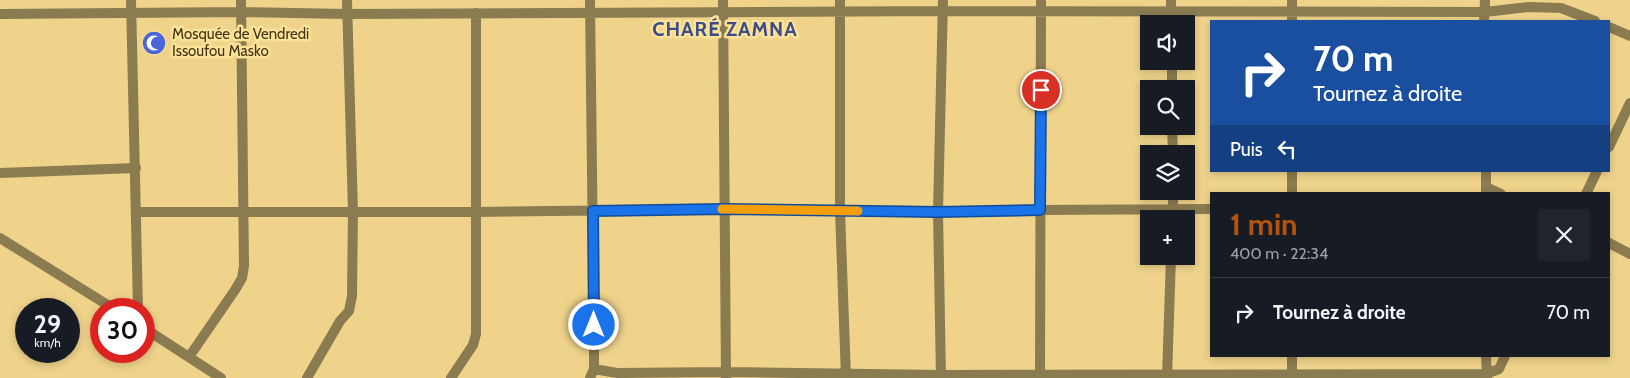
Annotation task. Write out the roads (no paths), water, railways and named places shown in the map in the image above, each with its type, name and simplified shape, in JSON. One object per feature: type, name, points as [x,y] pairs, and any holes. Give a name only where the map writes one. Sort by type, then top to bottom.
[{"type":"street","points":[[131,0],[138,298]]},
{"type":"street","points":[[189,357],[242,278],[244,266],[241,0]]},
{"type":"street","points":[[307,378],[340,321],[349,311],[352,296],[353,212],[347,0]]},
{"type":"street","points":[[590,0],[593,211],[592,374],[617,376],[1487,376],[1499,369],[1505,357]]},
{"type":"street","points":[[723,0],[726,375]]},
{"type":"street","points":[[840,0],[840,211],[846,375]]},
{"type":"street","points":[[1040,376],[1041,0]]},
{"type":"street","points":[[1171,0],[1171,12]]},
{"type":"street","points":[[1292,0],[1292,17]]},
{"type":"street","points":[[1484,16],[1485,0]]},
{"type":"street","points":[[0,14],[840,12],[943,5],[1041,11],[1171,12],[1292,17],[1484,16],[1529,7],[1561,8],[1592,20]]},
{"type":"street","points":[[941,376],[938,212],[943,5]]},
{"type":"street","points":[[451,378],[473,345],[476,334],[476,13]]},
{"type":"street","points":[[1610,27],[1630,36]]},
{"type":"street","points":[[1610,145],[1630,103]]},
{"type":"street","points":[[0,173],[136,168]]},
{"type":"street","points":[[1292,172],[1292,192]]},
{"type":"street","points":[[1486,172],[1486,191]]},
{"type":"street","points":[[1587,192],[1597,172]]},
{"type":"street","points":[[137,212],[476,212],[725,209],[938,212],[1040,210],[1140,213]]},
{"type":"street","points":[[1195,212],[1210,210]]},
{"type":"street","points":[[0,238],[96,298]]},
{"type":"street","points":[[1610,244],[1630,254]]},
{"type":"street","points":[[1167,376],[1171,265]]},
{"type":"street","points":[[155,335],[221,378]]},
{"type":"street","points":[[1292,357],[1292,376]]},
{"type":"street","points":[[1486,357],[1487,376]]},
{"type":"place","name":"Mosquée de Vendredi Issoufou Masko","points":[[154,43]]},
{"type":"district","name":"CHARÉ ZAMNA","points":[[725,29]]}]
